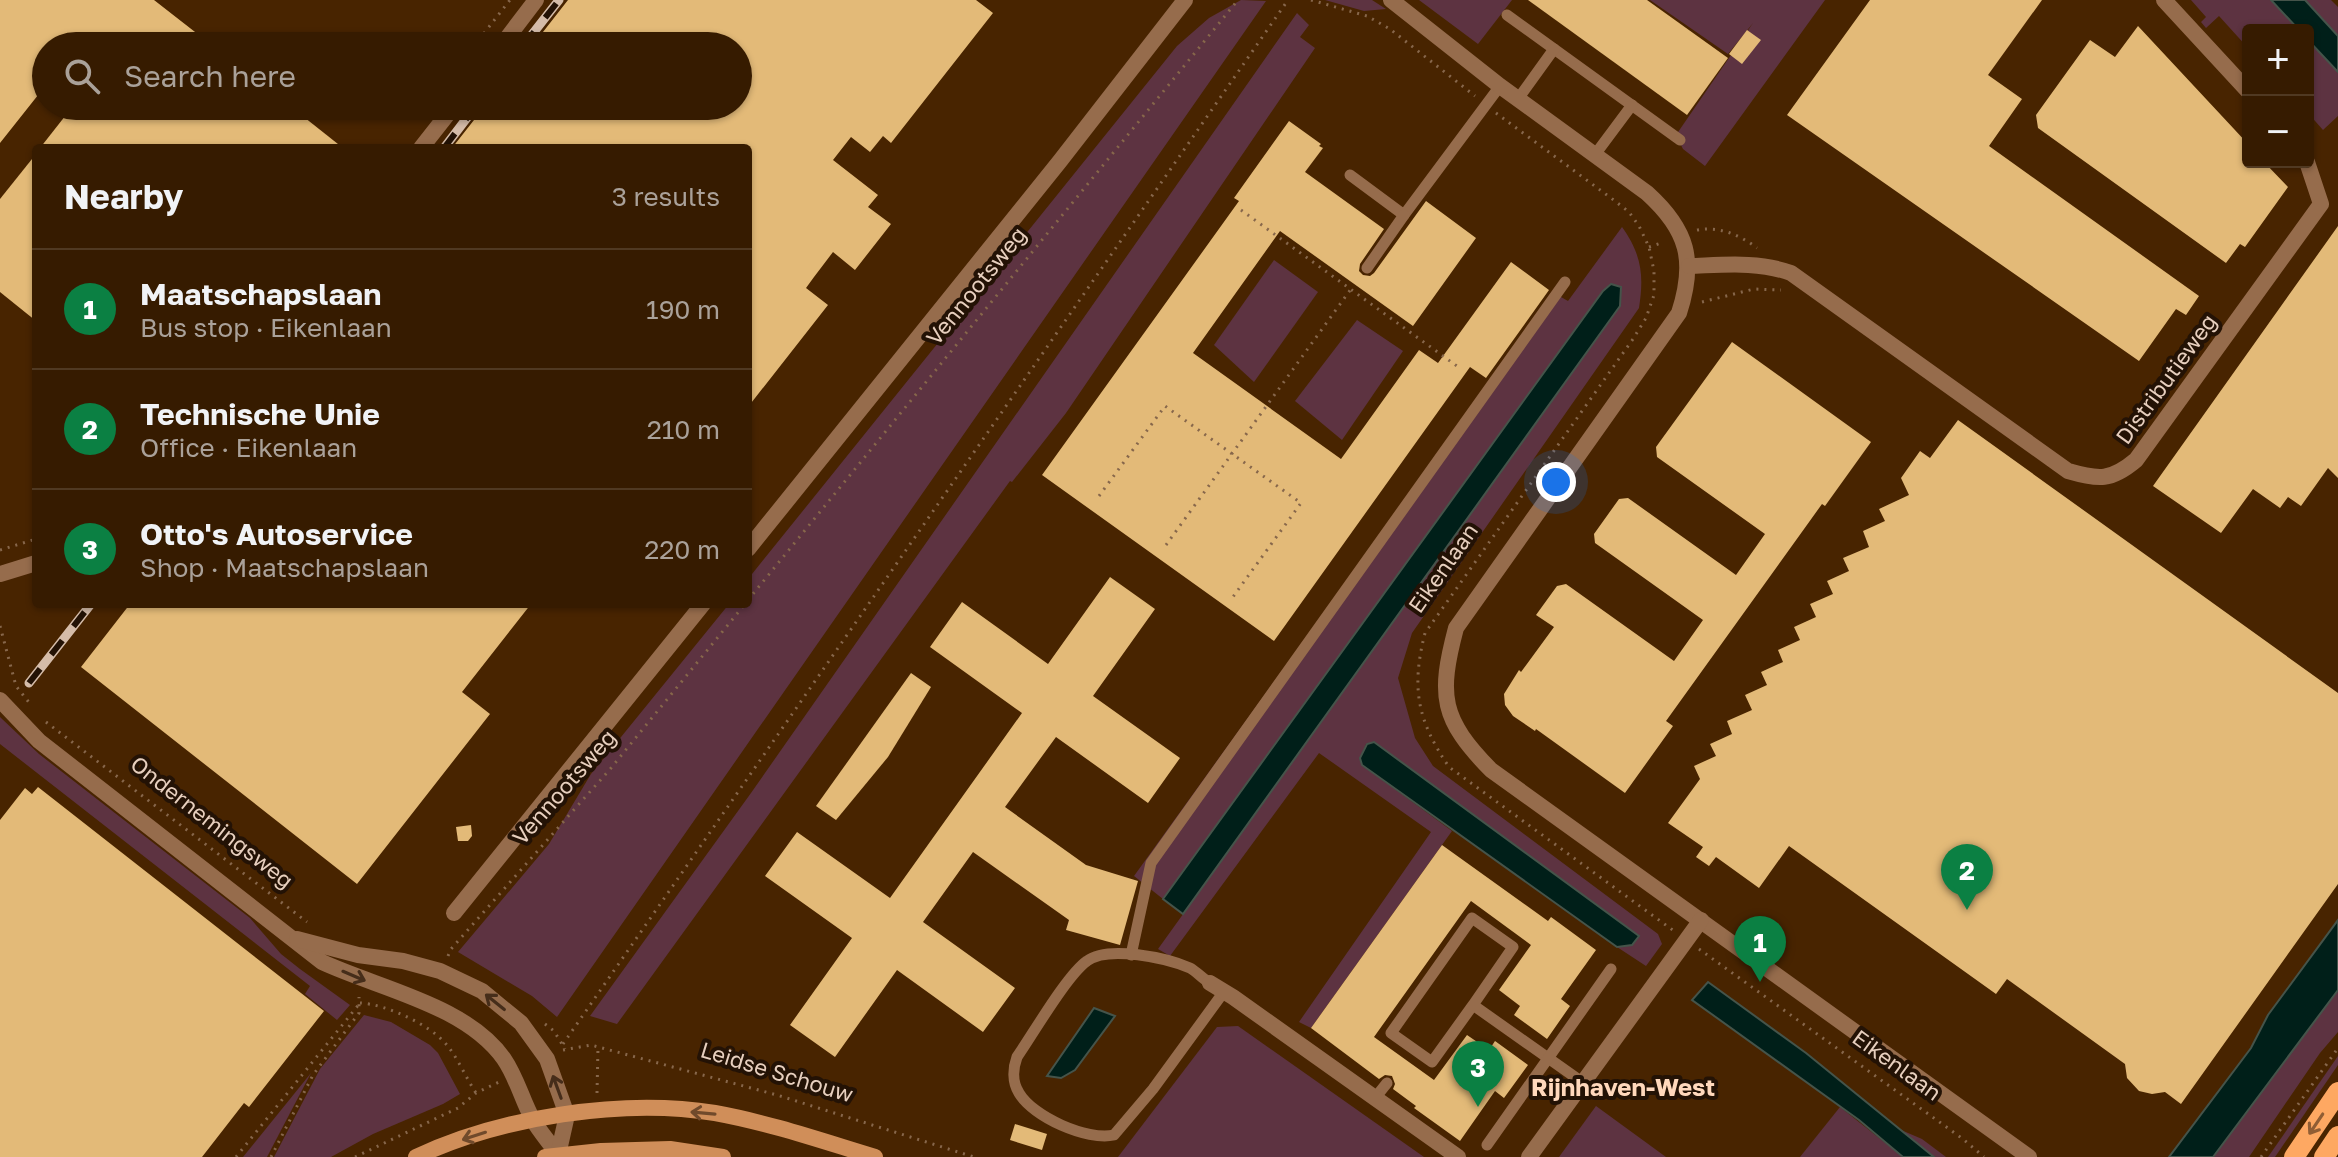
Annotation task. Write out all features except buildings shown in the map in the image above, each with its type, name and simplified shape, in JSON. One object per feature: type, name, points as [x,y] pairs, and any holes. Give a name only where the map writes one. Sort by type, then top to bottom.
[{"type":"main road","points":[[2294,1157],[2338,1092]]},
{"type":"main road","points":[[2324,1157],[2338,1136]]},
{"type":"street","points":[[512,32],[536,0]]},
{"type":"street","name":"Vennootsweg","points":[[752,544],[1060,161],[1185,0]]},
{"type":"street","name":"Eikenlaan","points":[[1391,0],[1500,86],[1516,107],[1647,193],[1668,212],[1681,235],[1689,266],[1689,281],[1679,313],[1456,628],[1447,663],[1445,697],[1453,725],[1491,770],[2028,1156]]},
{"type":"street","points":[[2164,0],[2242,84]]},
{"type":"street","points":[[424,144],[443,120]]},
{"type":"street","name":"Distributieweg","points":[[1689,266],[1773,266],[1791,273],[2068,471],[2107,478],[2123,471],[2136,460],[2321,204],[2309,168]]},
{"type":"street","points":[[0,574],[32,564]]},
{"type":"street","name":"Vennootsweg","points":[[454,913],[700,608]]},
{"type":"street","name":"Ondernemingsweg","points":[[0,700],[39,741],[322,962],[460,1018],[485,1037],[514,1075],[551,1156]]},
{"type":"street","points":[[1529,1157],[1701,920]]},
{"type":"street","name":"Ondernemingsweg","points":[[287,936],[358,955],[403,961],[440,971],[482,991],[521,1023],[547,1059],[567,1115]]},
{"type":"street","points":[[1216,988],[1246,1006],[1458,1157]]},
{"type":"street","points":[[416,1157],[480,1133],[622,1107],[712,1113],[780,1127],[875,1157]]},
{"type":"street","points":[[567,1115],[551,1156],[670,1149],[723,1157]]},
{"type":"lane","points":[[1507,15],[1680,140]]},
{"type":"lane","points":[[1516,107],[1554,49]]},
{"type":"lane","points":[[1367,268],[1500,86]]},
{"type":"lane","points":[[1594,156],[1632,105]]},
{"type":"lane","points":[[1350,175],[1404,215]]},
{"type":"lane","points":[[1131,955],[1151,863],[1565,282]]},
{"type":"lane","points":[[1472,918],[1513,947],[1473,1005],[1432,1062],[1391,1033],[1472,918]]},
{"type":"lane","points":[[1112,953],[1150,957],[1191,969],[1216,988],[1153,1089],[1114,1135],[1068,1128],[1031,1106],[1018,1092],[1012,1071],[1017,1057],[1088,959],[1112,953]]},
{"type":"lane","points":[[1487,1145],[1611,969]]},
{"type":"lane","points":[[1473,1005],[1582,1082]]},
{"type":"lane","points":[[1405,1059],[1413,1049]]},
{"type":"lane","points":[[1375,1098],[1387,1083]]},
{"type":"path","points":[[485,32],[510,0]]},
{"type":"path","name":"Vennootsweg","points":[[752,595],[1238,0]]},
{"type":"path","name":"Leidse Schouw","points":[[974,1157],[777,1095],[591,1045],[564,1046],[1288,0]]},
{"type":"path","name":"Eikenlaan","points":[[1311,0],[1367,16],[1390,29],[1629,212],[1649,247],[1654,271],[1654,295],[1646,318],[1633,339],[1425,633],[1416,685],[1420,710],[1430,739],[1449,767],[1984,1157]]},
{"type":"path","points":[[1509,122],[1516,107]]},
{"type":"path","points":[[1546,150],[1552,142]]},
{"type":"path","points":[[1241,210],[1461,369]]},
{"type":"path","points":[[1166,545],[1351,289]]},
{"type":"path","points":[[1683,300],[1706,302],[1754,289],[1815,289]]},
{"type":"path","points":[[1099,496],[1165,406],[1301,503],[1230,601]]},
{"type":"path","points":[[0,550],[32,540]]},
{"type":"path","name":"Vennootsweg","points":[[447,960],[451,949],[611,768],[741,608]]},
{"type":"path","points":[[0,626],[2,646],[16,686],[32,707]]},
{"type":"path","name":"Ondernemingsweg","points":[[40,717],[310,924]]},
{"type":"path","points":[[355,1157],[458,1108],[476,1093],[445,1042],[414,1020],[383,1007],[360,1003]]},
{"type":"path","points":[[236,1157],[360,1003]]},
{"type":"path","points":[[271,1157],[313,1075],[359,1013],[360,1003]]},
{"type":"path","points":[[2261,1157],[2338,1048]]},
{"type":"shaded area","points":[[1241,0],[1266,1],[557,1017],[532,996],[458,952],[549,844],[591,774],[726,608],[752,608],[752,574],[1177,46],[1209,18]]},
{"type":"shaded area","points":[[1325,0],[1372,0],[1386,9],[1364,11]]},
{"type":"shaded area","points":[[1419,0],[1512,0],[1478,44]]},
{"type":"shaded area","points":[[1650,0],[1825,0],[1705,166],[1683,149],[1676,135],[1753,23],[1728,54]]},
{"type":"shaded area","points":[[2191,0],[2271,0],[2293,24],[2242,24],[2242,41],[2219,16],[2206,28],[2201,22],[2206,17]]},
{"type":"shaded area","points":[[2305,0],[2331,0],[2338,7],[2338,36]]},
{"type":"shaded area","points":[[1297,13],[1309,25],[1300,37],[1315,48],[1066,413],[1010,481],[617,1024],[590,1016],[751,793]]},
{"type":"shaded area","points":[[2314,46],[2338,72],[2338,116],[2323,130],[2314,120]]},
{"type":"shaded area","points":[[1622,227],[1634,247],[1640,266],[1639,308],[1412,633],[1398,678],[1415,738],[1433,766],[1658,934],[1662,944],[1646,966],[1617,947],[1632,945],[1639,936],[1374,742],[1366,744],[1360,758],[1362,765],[1452,831],[1311,1028],[1299,1022],[1431,832],[1319,753],[1170,956],[1158,949],[1620,306],[1621,295],[1611,284],[1163,899],[1134,876],[1554,293],[1568,301]]},
{"type":"shaded area","points":[[1274,260],[1318,292],[1254,382],[1214,345]]},
{"type":"shaded area","points":[[1357,320],[1403,351],[1342,440],[1295,401]]},
{"type":"shaded area","points":[[0,717],[39,754],[250,918],[281,954],[350,1005],[337,1020],[305,994],[310,986],[0,744]]},
{"type":"shaded area","points":[[2338,990],[2338,1032],[2320,1053],[2249,1157],[2213,1157]]},
{"type":"shaded area","points":[[364,1015],[391,1022],[430,1045],[438,1053],[460,1094],[331,1157],[274,1157],[320,1069]]},
{"type":"shaded area","points":[[1238,1026],[1424,1157],[1118,1157],[1217,1027]]},
{"type":"shaded area","points":[[2338,1056],[2338,1065],[2275,1157],[2268,1157]]},
{"type":"shaded area","points":[[311,1073],[267,1157],[243,1157]]},
{"type":"shaded area","points":[[1596,1106],[1666,1157],[1559,1157]]},
{"type":"shaded area","points":[[1840,1107],[1903,1157],[1800,1157]]},
{"type":"shaded area","points":[[1901,1130],[1922,1139],[1946,1157],[1934,1157]]},
{"type":"water","points":[[2271,0],[2305,0],[2338,36],[2338,72],[2314,46],[2314,24],[2293,24]]},
{"type":"water","points":[[1611,284],[1621,287],[1620,306],[1183,914],[1163,899]]},
{"type":"water","points":[[1374,742],[1639,936],[1632,945],[1617,947],[1362,765],[1360,758],[1367,744]]},
{"type":"water","points":[[2338,920],[2338,990],[2213,1157],[2169,1157],[2251,1048],[2268,1015]]},
{"type":"water","points":[[1708,982],[1806,1053],[1934,1157],[1903,1157],[1859,1120],[1692,1000]]},
{"type":"water","points":[[1094,1008],[1115,1016],[1075,1070],[1061,1078],[1047,1076]]},
{"type":"railway","points":[[534,32],[559,0]]},
{"type":"railway","points":[[447,144],[465,120]]},
{"type":"railway","points":[[29,683],[88,608]]},
{"type":"place","name":"Technische Unie","points":[[1967,910]]},
{"type":"place","name":"Maatschapslaan","points":[[1760,982]]},
{"type":"place","name":"Otto's Autoservice","points":[[1478,1107]]},
{"type":"district","name":"Rijnhaven-West","points":[[1623,1088]]}]
